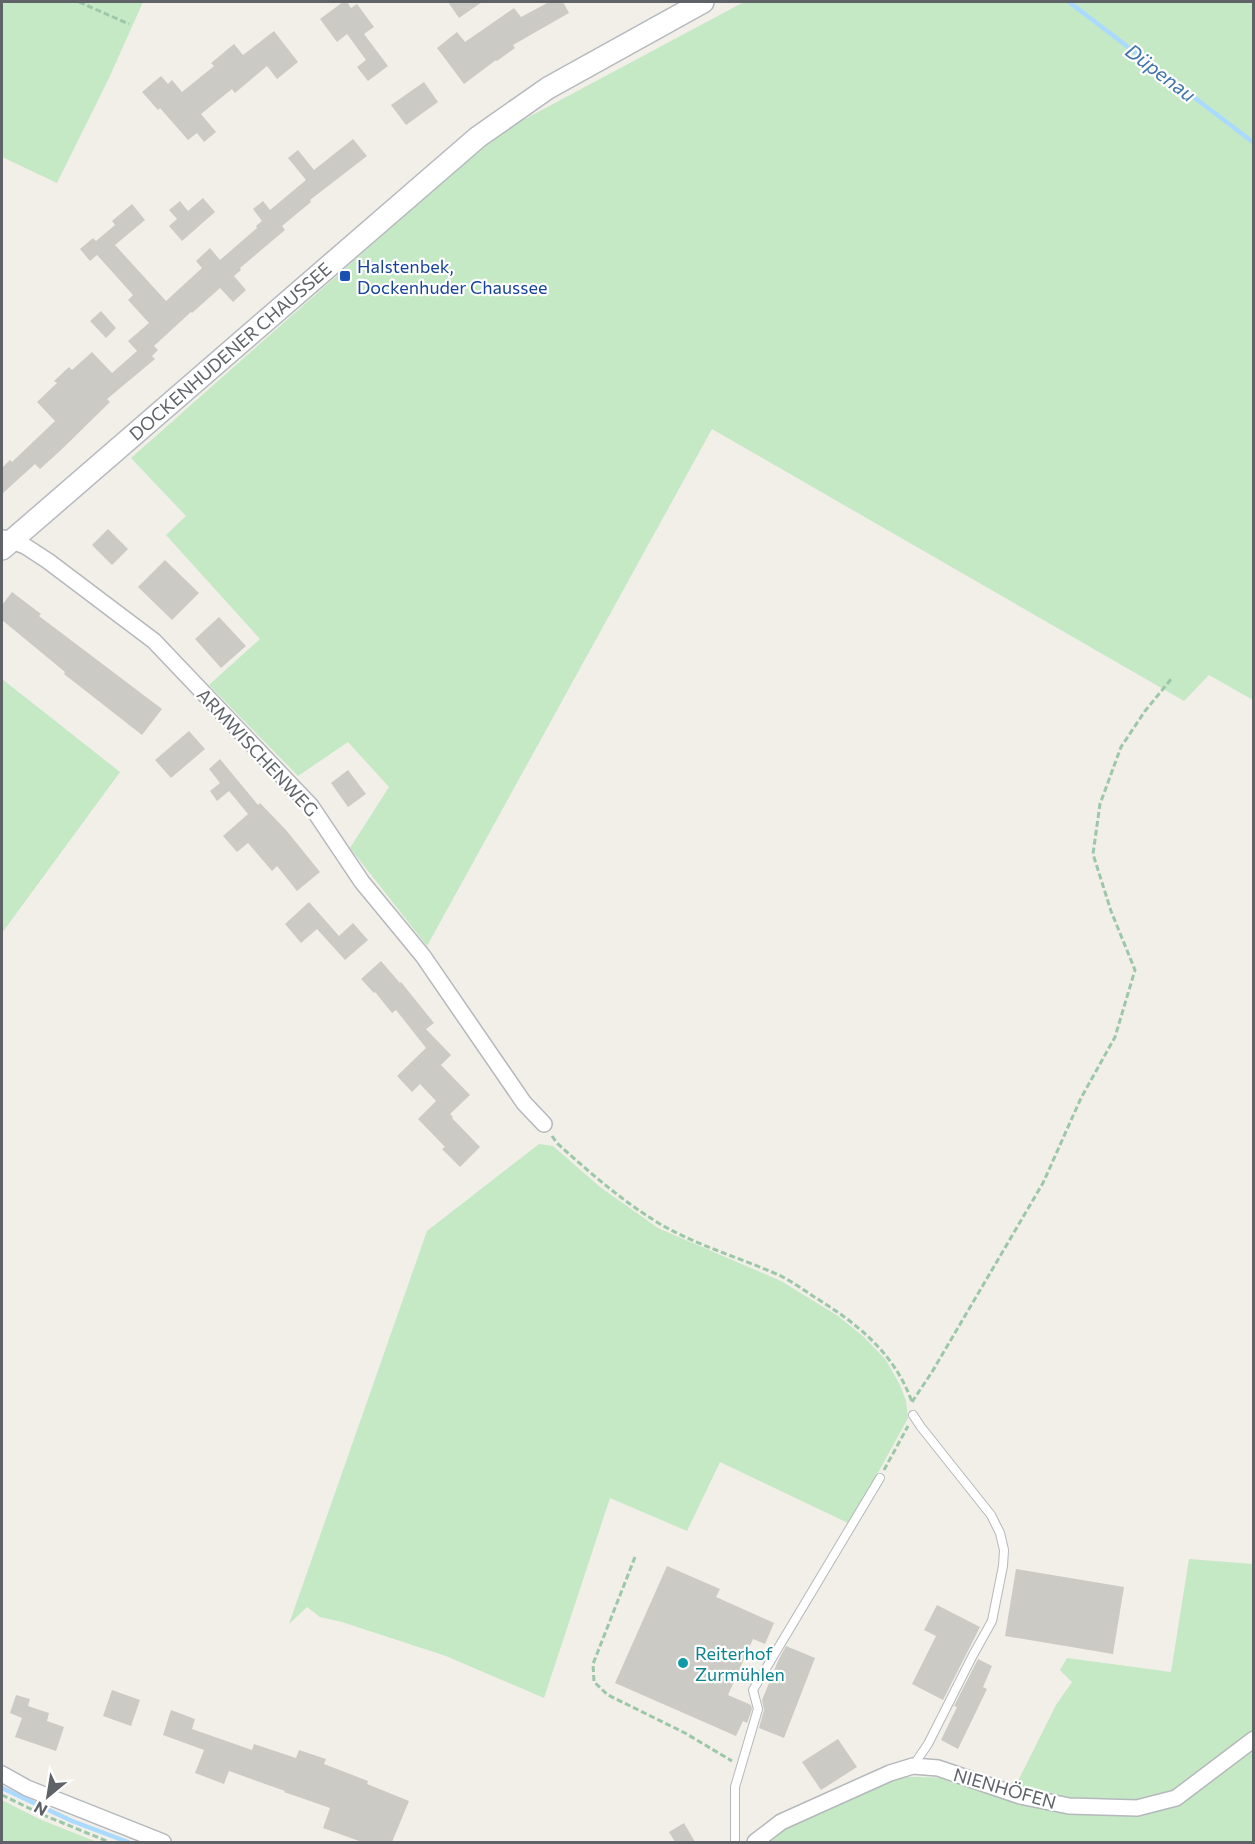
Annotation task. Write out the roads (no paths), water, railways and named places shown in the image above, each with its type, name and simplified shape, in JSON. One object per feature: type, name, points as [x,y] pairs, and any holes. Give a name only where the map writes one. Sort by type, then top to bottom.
[{"type":"main road","name":"DOCKENHUDENER CHAUSSEE","points":[[5,542],[478,137],[548,88],[703,2]]},
{"type":"street","name":"ARMWISCHENWEG","points":[[5,542],[25,546],[48,561],[154,641],[312,806],[362,882],[423,956],[524,1103],[544,1124]]},
{"type":"street","name":"NIENHÖFEN","points":[[755,1842],[781,1822],[890,1773],[913,1766],[938,1768],[1020,1796],[1069,1806],[1137,1808],[1176,1798],[1254,1739]]},
{"type":"street","points":[[2,1774],[27,1788],[163,1842]]},
{"type":"lane","points":[[913,1415],[991,1515],[1000,1533],[1004,1550],[992,1621],[972,1655],[928,1744],[913,1766]]},
{"type":"lane","points":[[735,1842],[735,1787],[758,1709],[753,1690],[880,1478]]},
{"type":"waterway","name":"Düpenau","points":[[1069,2],[1254,143]]},
{"type":"waterway","points":[[2,1788],[72,1821],[128,1842]]},
{"type":"place","name":"Halstenbek, Dockenhuder Chaussee","points":[[345,276]]},
{"type":"place","name":"Reiterhof Zurmühlen","points":[[683,1663]]}]
